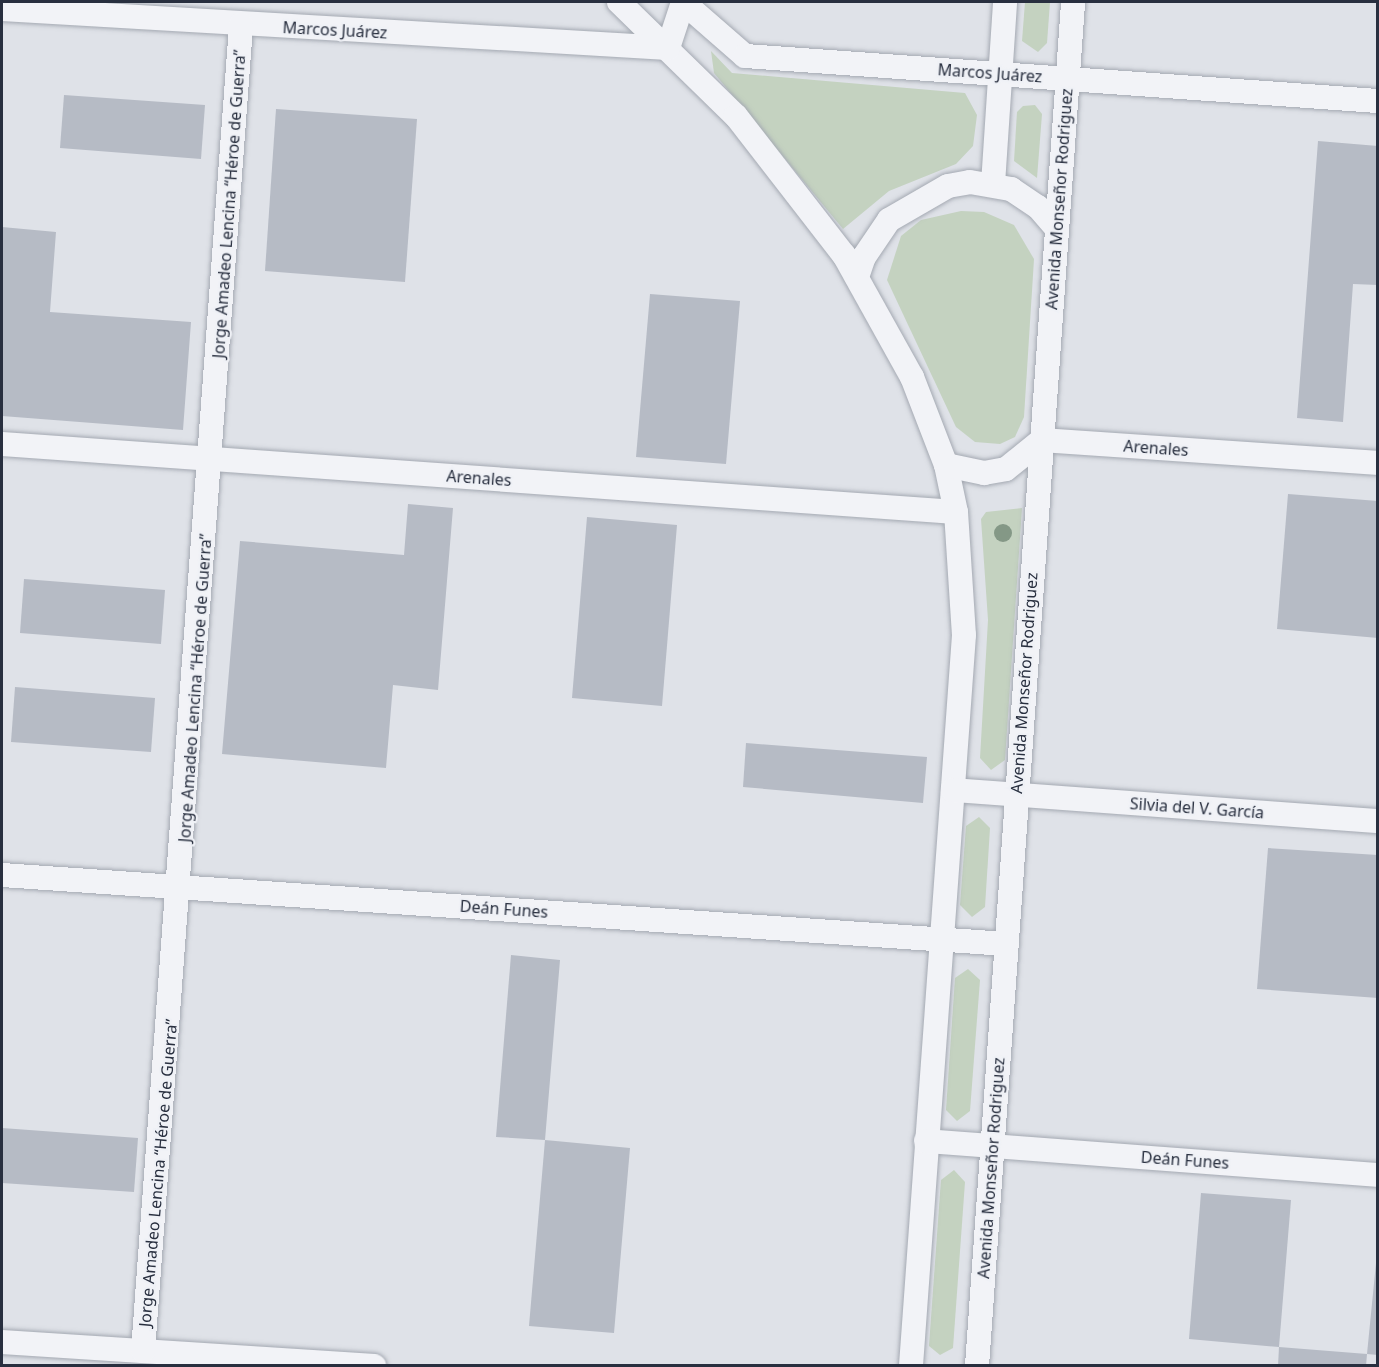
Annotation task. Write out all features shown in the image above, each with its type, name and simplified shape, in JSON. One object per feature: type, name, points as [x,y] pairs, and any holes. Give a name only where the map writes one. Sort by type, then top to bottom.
[{"type":"street","points":[[619,2],[668,48],[768,154],[844,255],[912,377],[946,465],[956,512],[965,600],[911,1365]]},
{"type":"street","points":[[668,48],[683,2]]},
{"type":"street","name":"Marcos Juárez","points":[[683,2],[745,56],[1377,100]]},
{"type":"street","points":[[993,184],[1005,2]]},
{"type":"street","name":"Avenida Monseñor Rodriguez","points":[[977,1365],[1073,2]]},
{"type":"street","name":"Marcos Juárez","points":[[2,9],[241,25],[668,48]]},
{"type":"street","name":"Jorge Amadeo Lencina “Héroe de Guerra”","points":[[143,1351],[181,887],[241,25]]},
{"type":"street","points":[[857,277],[874,238],[906,206],[948,186],[993,184],[1025,196],[1057,229]]},
{"type":"street","points":[[946,465],[984,473],[1006,469],[1042,440]]},
{"type":"street","name":"Arenales","points":[[1042,440],[1377,464]]},
{"type":"street","name":"Arenales","points":[[2,444],[956,512]]},
{"type":"street","name":"Silvia del V. García","points":[[953,790],[1377,821]]},
{"type":"street","name":"Deán Funes","points":[[2,875],[1006,944]]},
{"type":"street","name":"Deán Funes","points":[[926,1141],[1377,1175]]},
{"type":"street","points":[[2,1342],[374,1365]]},
{"type":"green space","points":[[1025,2],[1050,2],[1047,43],[1038,52],[1022,41]]},
{"type":"green space","points":[[711,51],[732,73],[965,93],[977,115],[973,146],[956,164],[889,191],[843,229],[714,73]]},
{"type":"green space","points":[[1035,105],[1042,114],[1037,178],[1014,161],[1017,112],[1023,106]]},
{"type":"green space","points":[[961,211],[984,212],[1014,225],[1034,259],[1024,417],[1015,437],[1000,444],[975,442],[956,427],[887,280],[901,236],[921,220]]},
{"type":"green space","points":[[1022,508],[1005,760],[991,770],[980,758],[988,620],[981,519],[986,512]]},
{"type":"green space","points":[[979,817],[990,828],[985,907],[972,917],[960,905],[966,826]]},
{"type":"green space","points":[[968,969],[980,980],[970,1111],[957,1121],[946,1110],[955,978]]},
{"type":"green space","points":[[954,1170],[965,1182],[953,1348],[940,1355],[929,1346],[941,1180]]},
{"type":"building","points":[[64,95],[205,105],[201,159],[60,148]]},
{"type":"building","points":[[276,109],[417,119],[405,282],[265,271]]},
{"type":"building","points":[[1318,141],[1378,146],[1378,285],[1353,284],[1343,422],[1297,418]]},
{"type":"building","points":[[2,227],[56,232],[50,312],[191,322],[183,430],[2,416]]},
{"type":"building","points":[[650,294],[740,301],[726,464],[636,457]]},
{"type":"building","points":[[1288,494],[1378,501],[1378,638],[1277,629]]},
{"type":"building","points":[[408,504],[453,508],[438,690],[393,685],[386,768],[222,754],[240,541],[404,555]]},
{"type":"building","points":[[587,517],[677,525],[662,706],[572,698]]},
{"type":"building","points":[[24,579],[165,590],[161,644],[20,633]]},
{"type":"building","points":[[15,687],[155,698],[151,752],[11,742]]},
{"type":"building","points":[[746,743],[927,757],[923,803],[743,787]]},
{"type":"building","points":[[1268,848],[1378,855],[1378,998],[1257,989]]},
{"type":"building","points":[[511,955],[560,960],[545,1140],[496,1137]]},
{"type":"building","points":[[2,1128],[138,1138],[134,1192],[2,1183]]},
{"type":"building","points":[[545,1140],[630,1148],[614,1333],[529,1326]]},
{"type":"building","points":[[1201,1193],[1291,1200],[1279,1347],[1189,1339]]},
{"type":"building","points":[[1378,1243],[1378,1355],[1367,1354]]},
{"type":"building","points":[[1279,1347],[1367,1354],[1366,1366],[1278,1366]]}]
